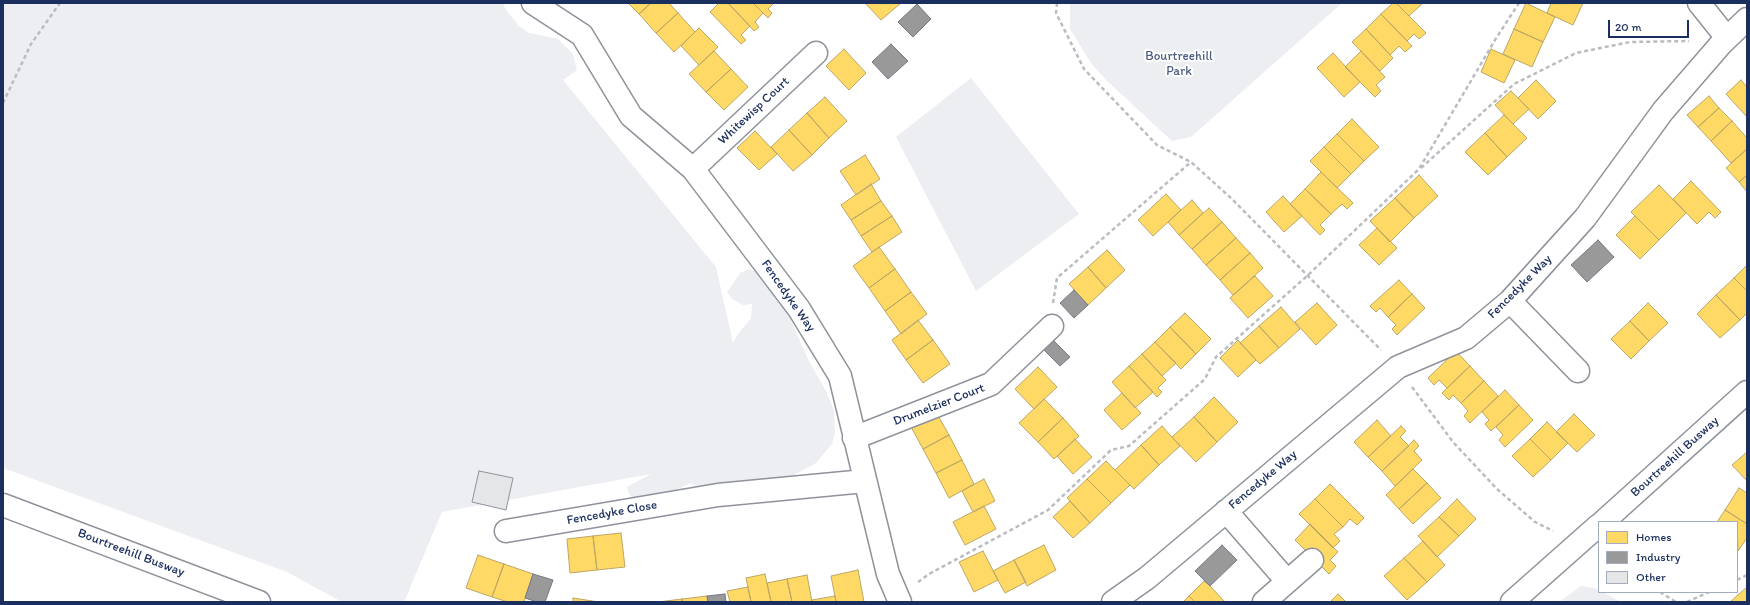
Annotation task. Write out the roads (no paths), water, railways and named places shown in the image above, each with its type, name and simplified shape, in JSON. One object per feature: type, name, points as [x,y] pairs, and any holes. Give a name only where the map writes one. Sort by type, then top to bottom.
[{"type":"street","name":"Fencedyke Way","points":[[533,3],[582,35],[631,116],[692,169],[800,309],[840,376],[888,574],[899,600]]},
{"type":"street","points":[[1699,3],[1724,41]]},
{"type":"street","name":"Fencedyke Way","points":[[1113,602],[1147,578],[1398,367],[1466,338],[1510,301],[1585,218],[1663,111],[1724,41],[1747,19]]},
{"type":"street","name":"Whitewisp Court","points":[[692,169],[816,53]]},
{"type":"street","points":[[1510,301],[1578,371]]},
{"type":"street","name":"Drumelzier Court","points":[[854,438],[991,384],[1052,326]]},
{"type":"street","name":"Bourtreehill Busway","points":[[1604,521],[1747,392]]},
{"type":"street","name":"Fencedyke Close","points":[[506,531],[718,495],[865,481]]},
{"type":"street","name":"Bourtreehill Busway","points":[[3,505],[259,602]]},
{"type":"street","points":[[1226,511],[1287,581]]},
{"type":"street","points":[[1512,602],[1598,526]]},
{"type":"street","points":[[1264,602],[1312,560]]},
{"type":"park label","name":"Bourtreehill Park","points":[[1179,64]]}]
